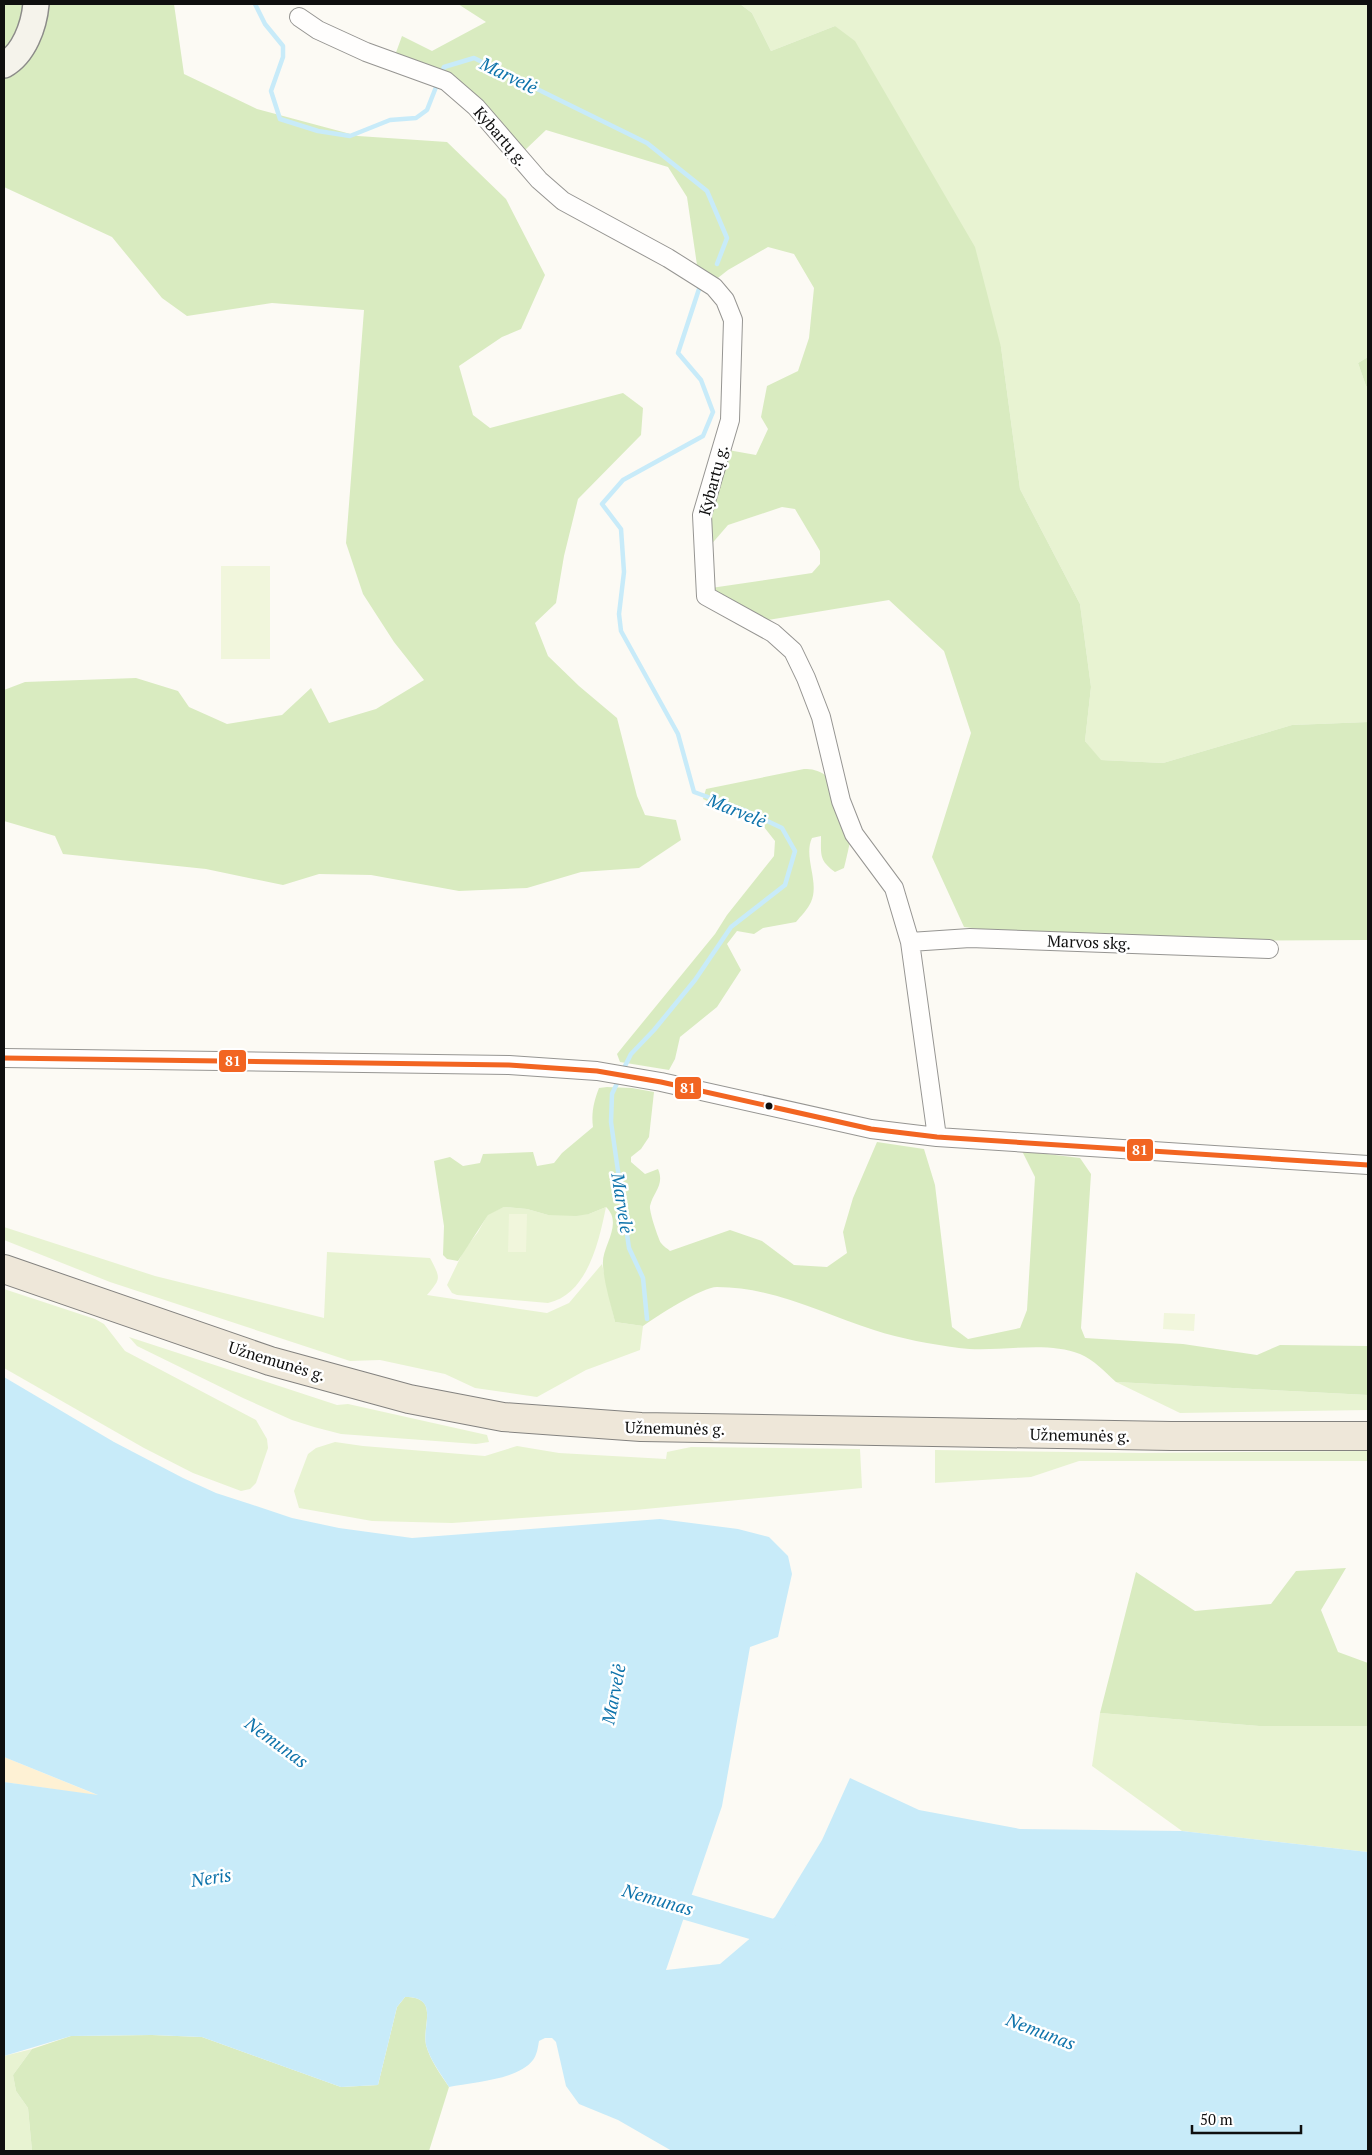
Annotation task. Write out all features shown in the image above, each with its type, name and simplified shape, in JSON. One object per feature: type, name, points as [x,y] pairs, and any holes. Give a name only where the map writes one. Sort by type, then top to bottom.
[{"type":"main road","name":"Užnemunės g.","points":[[4,1269],[270,1361],[409,1399],[503,1417],[599,1426],[1180,1436],[1368,1436]]},
{"type":"street","points":[[4,65],[18,52],[28,36],[35,18],[36,4]]},
{"type":"street","name":"Kybartų g.","points":[[299,17],[318,30],[366,52],[439,79],[476,107],[539,180],[563,201],[668,258],[714,287],[725,300],[733,320],[730,420],[702,515],[706,596],[773,633],[792,651],[806,678],[821,717],[840,801],[854,834],[894,888],[910,942],[937,1137]]},
{"type":"street","name":"Marvos skg.","points":[[910,942],[970,938],[1269,949]]},
{"type":"street","points":[[4,1058],[509,1065],[610,1073],[634,1077],[871,1129],[937,1137],[1368,1165]]},
{"type":"green space","points":[[4,4],[30,4],[4,57]]},
{"type":"green space","points":[[41,4],[174,4],[184,74],[257,109],[358,136],[447,142],[506,199],[545,275],[521,329],[502,337],[459,366],[473,415],[490,428],[623,393],[643,408],[641,435],[578,499],[564,556],[556,603],[535,623],[548,656],[579,686],[617,718],[637,796],[645,815],[676,820],[681,840],[639,868],[581,872],[527,888],[459,891],[371,875],[319,874],[283,885],[206,869],[63,854],[55,836],[4,821],[4,690],[25,682],[136,678],[178,691],[189,707],[227,724],[282,715],[311,688],[329,723],[376,709],[424,680],[394,642],[363,594],[346,543],[364,310],[272,303],[187,316],[162,298],[112,237],[4,187],[4,73]]},
{"type":"green space","points":[[458,4],[740,4],[752,13],[771,51],[835,26],[855,41],[975,247],[1001,347],[1020,489],[1080,604],[1091,687],[1085,741],[1101,760],[1163,763],[1292,725],[1368,722],[1368,940],[1134,941],[1022,934],[964,927],[932,857],[971,733],[944,651],[889,600],[768,620],[714,595],[711,588],[812,573],[820,564],[820,551],[795,509],[782,507],[728,525],[709,547],[707,520],[728,450],[756,455],[768,429],[761,417],[767,386],[798,371],[809,338],[814,288],[794,254],[768,247],[728,270],[714,281],[697,265],[687,197],[668,167],[546,130],[525,150],[461,87],[394,58],[402,36],[432,51],[486,22]]},
{"type":"green space","points":[[740,4],[1368,4],[1368,357],[1358,363],[1368,388],[1368,722],[1292,725],[1163,763],[1100,760],[1085,741],[1091,687],[1080,604],[1020,489],[1001,347],[835,26],[771,51],[752,13]]},
{"type":"green space","points":[[1368,357],[1368,388],[1358,363]]},
{"type":"green space","points":[[221,566],[270,566],[270,659],[221,659]]},
{"type":"green space","points":[[804,769],[815,770],[825,775],[843,814],[851,835],[844,868],[835,872],[830,868],[822,857],[821,836],[812,838],[809,853],[814,886],[813,894],[810,905],[796,922],[763,928],[754,934],[737,931],[727,944],[741,970],[717,1007],[680,1037],[675,1059],[669,1070],[620,1062],[617,1054],[715,934],[727,915],[774,856],[775,841],[764,827],[703,799],[706,789]]},
{"type":"green space","points":[[599,1088],[632,1088],[654,1092],[649,1137],[641,1149],[631,1157],[631,1162],[645,1174],[658,1169],[660,1180],[651,1201],[650,1209],[660,1240],[670,1251],[730,1230],[762,1241],[794,1265],[827,1267],[847,1253],[843,1232],[853,1198],[877,1142],[924,1149],[935,1185],[952,1327],[968,1339],[1020,1328],[1027,1310],[1035,1177],[1022,1151],[1080,1158],[1091,1174],[1081,1328],[1085,1338],[1183,1344],[1257,1355],[1280,1345],[1368,1346],[1368,1395],[1116,1382],[1090,1360],[1080,1354],[1066,1350],[1036,1347],[974,1349],[927,1343],[874,1330],[778,1296],[738,1288],[710,1288],[680,1303],[643,1326],[615,1322],[606,1287],[603,1265],[603,1258],[613,1221],[606,1207],[589,1214],[576,1216],[548,1215],[527,1209],[504,1207],[488,1215],[458,1261],[447,1259],[443,1255],[444,1226],[434,1161],[450,1157],[463,1166],[480,1163],[483,1154],[533,1152],[537,1166],[554,1163],[562,1153],[593,1127],[594,1102],[597,1093]]},
{"type":"green space","points":[[504,1207],[527,1209],[548,1215],[589,1214],[606,1207],[600,1235],[589,1264],[582,1278],[562,1298],[548,1303],[452,1293],[447,1285],[464,1250],[478,1232],[488,1214]]},
{"type":"green space","points":[[509,1214],[527,1214],[526,1252],[508,1252]]},
{"type":"green space","points":[[4,1227],[155,1276],[324,1318],[327,1252],[430,1258],[438,1278],[427,1295],[547,1313],[569,1303],[602,1264],[615,1322],[643,1326],[640,1350],[586,1370],[537,1397],[475,1388],[445,1374],[380,1360],[350,1361],[110,1282],[4,1240]]},
{"type":"green space","points":[[4,1289],[95,1319],[104,1324],[125,1351],[256,1420],[267,1439],[268,1448],[256,1483],[250,1489],[241,1491],[193,1473],[144,1448],[4,1368]]},
{"type":"green space","points":[[1164,1313],[1195,1314],[1194,1331],[1163,1329]]},
{"type":"green space","points":[[129,1337],[337,1405],[348,1404],[487,1435],[489,1442],[476,1444],[341,1434],[314,1427],[292,1420],[243,1398],[137,1346]]},
{"type":"green space","points":[[1116,1382],[1368,1395],[1368,1410],[1180,1413]]},
{"type":"green space","points":[[335,1442],[485,1456],[517,1446],[559,1453],[666,1459],[667,1452],[691,1447],[860,1449],[862,1488],[635,1510],[452,1523],[372,1521],[299,1508],[294,1491],[308,1454],[316,1448]]},
{"type":"green space","points":[[935,1450],[1141,1453],[1368,1451],[1368,1461],[1079,1461],[1031,1477],[935,1483]]},
{"type":"green space","points":[[1346,1568],[1321,1610],[1338,1652],[1368,1663],[1368,1726],[1259,1726],[1100,1713],[1136,1572],[1195,1611],[1271,1604],[1296,1571]]},
{"type":"green space","points":[[1100,1713],[1259,1726],[1368,1726],[1368,1852],[1182,1831],[1092,1766]]},
{"type":"green space","points":[[405,1997],[416,1998],[426,2007],[426,2045],[433,2062],[449,2087],[429,2151],[32,2151],[28,2108],[16,2091],[13,2075],[32,2049],[71,2036],[152,2035],[202,2037],[341,2087],[378,2085],[397,2007]]},
{"type":"green space","points":[[32,2049],[13,2075],[16,2091],[28,2108],[32,2151],[4,2151],[4,2056]]},
{"type":"sand","points":[[4,1757],[100,1796],[4,1782]]},
{"type":"water","name":"Neris","points":[[4,1377],[114,1442],[216,1493],[292,1518],[339,1528],[412,1538],[660,1519],[738,1529],[769,1537],[788,1556],[792,1574],[778,1637],[750,1647],[722,1806],[666,1970],[720,1964],[775,1917],[822,1840],[850,1778],[919,1810],[1020,1829],[1182,1831],[1368,1852],[1368,2151],[672,2151],[618,2120],[579,2104],[566,2086],[556,2042],[552,2038],[545,2038],[539,2041],[533,2060],[517,2072],[494,2079],[449,2087],[433,2061],[426,2045],[426,2007],[416,1998],[405,1997],[397,2007],[378,2085],[341,2087],[202,2037],[152,2035],[71,2036],[4,2056],[4,1782],[98,1795],[4,1757]]},
{"type":"waterway","name":"Marvelė","points":[[255,4],[265,24],[283,46],[283,57],[271,91],[280,119],[318,131],[350,136],[390,120],[416,118],[427,110],[438,82]]},
{"type":"waterway","name":"Marvelė","points":[[441,74],[444,67],[474,58],[647,143],[707,191],[727,238],[717,264]]},
{"type":"waterway","name":"Marvelė","points":[[622,1072],[631,1054],[654,1030],[695,980],[731,927],[785,885],[795,851],[782,828],[744,810],[694,792],[678,734],[621,631],[619,614],[624,572],[621,529],[602,504],[623,480],[703,436],[713,412],[701,380],[678,353],[699,289]]},
{"type":"waterway","name":"Marvelė","points":[[619,1079],[612,1094],[611,1122],[629,1248],[643,1278],[647,1319]]},
{"type":"waterway","name":"Nemunas","points":[[653,1897],[796,1939]]},
{"type":"transit line","name":"81","points":[[4,1058],[509,1065],[597,1071],[661,1082],[871,1129],[937,1137],[1368,1165]]}]
